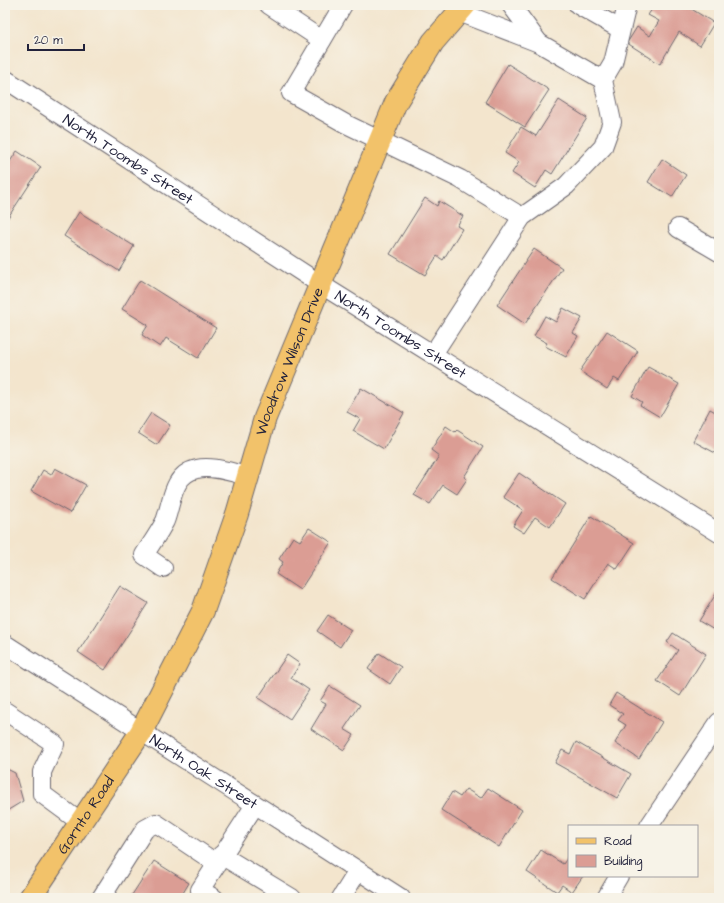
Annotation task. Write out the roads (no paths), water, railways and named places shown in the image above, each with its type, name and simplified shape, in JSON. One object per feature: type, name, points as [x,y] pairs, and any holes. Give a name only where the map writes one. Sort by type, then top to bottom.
[{"type":"main road","name":"Woodrow Wilson Drive","points":[[141,732],[204,611],[237,514],[265,418],[400,95],[432,42],[462,8]]},
{"type":"main road","name":"Gornto Road","points":[[36,896],[80,822],[141,732]]},
{"type":"street","points":[[269,5],[322,40]]},
{"type":"street","points":[[343,5],[291,93],[346,124],[460,179],[522,217]]},
{"type":"street","points":[[511,5],[539,43]]},
{"type":"street","points":[[578,5],[624,17]]},
{"type":"street","points":[[602,80],[613,63],[624,17],[641,5]]},
{"type":"street","points":[[433,354],[522,217],[566,186],[604,147],[612,122],[602,80],[539,43],[462,8]]},
{"type":"street","name":"North Toombs Street","points":[[5,79],[320,284],[719,533]]},
{"type":"street","points":[[678,228],[719,252]]},
{"type":"street","points":[[163,568],[144,555],[165,520],[170,500],[181,479],[196,469],[207,468],[248,476]]},
{"type":"street","name":"North Oak Street","points":[[5,644],[402,898]]},
{"type":"street","points":[[5,711],[55,744],[42,772],[42,794],[80,822]]},
{"type":"street","points":[[650,825],[719,722]]},
{"type":"street","points":[[214,898],[200,890],[218,859],[255,805]]},
{"type":"street","points":[[101,898],[145,829],[156,823],[218,859],[292,898]]},
{"type":"street","points":[[341,898],[358,870]]},
{"type":"street","points":[[606,898],[618,877]]}]
